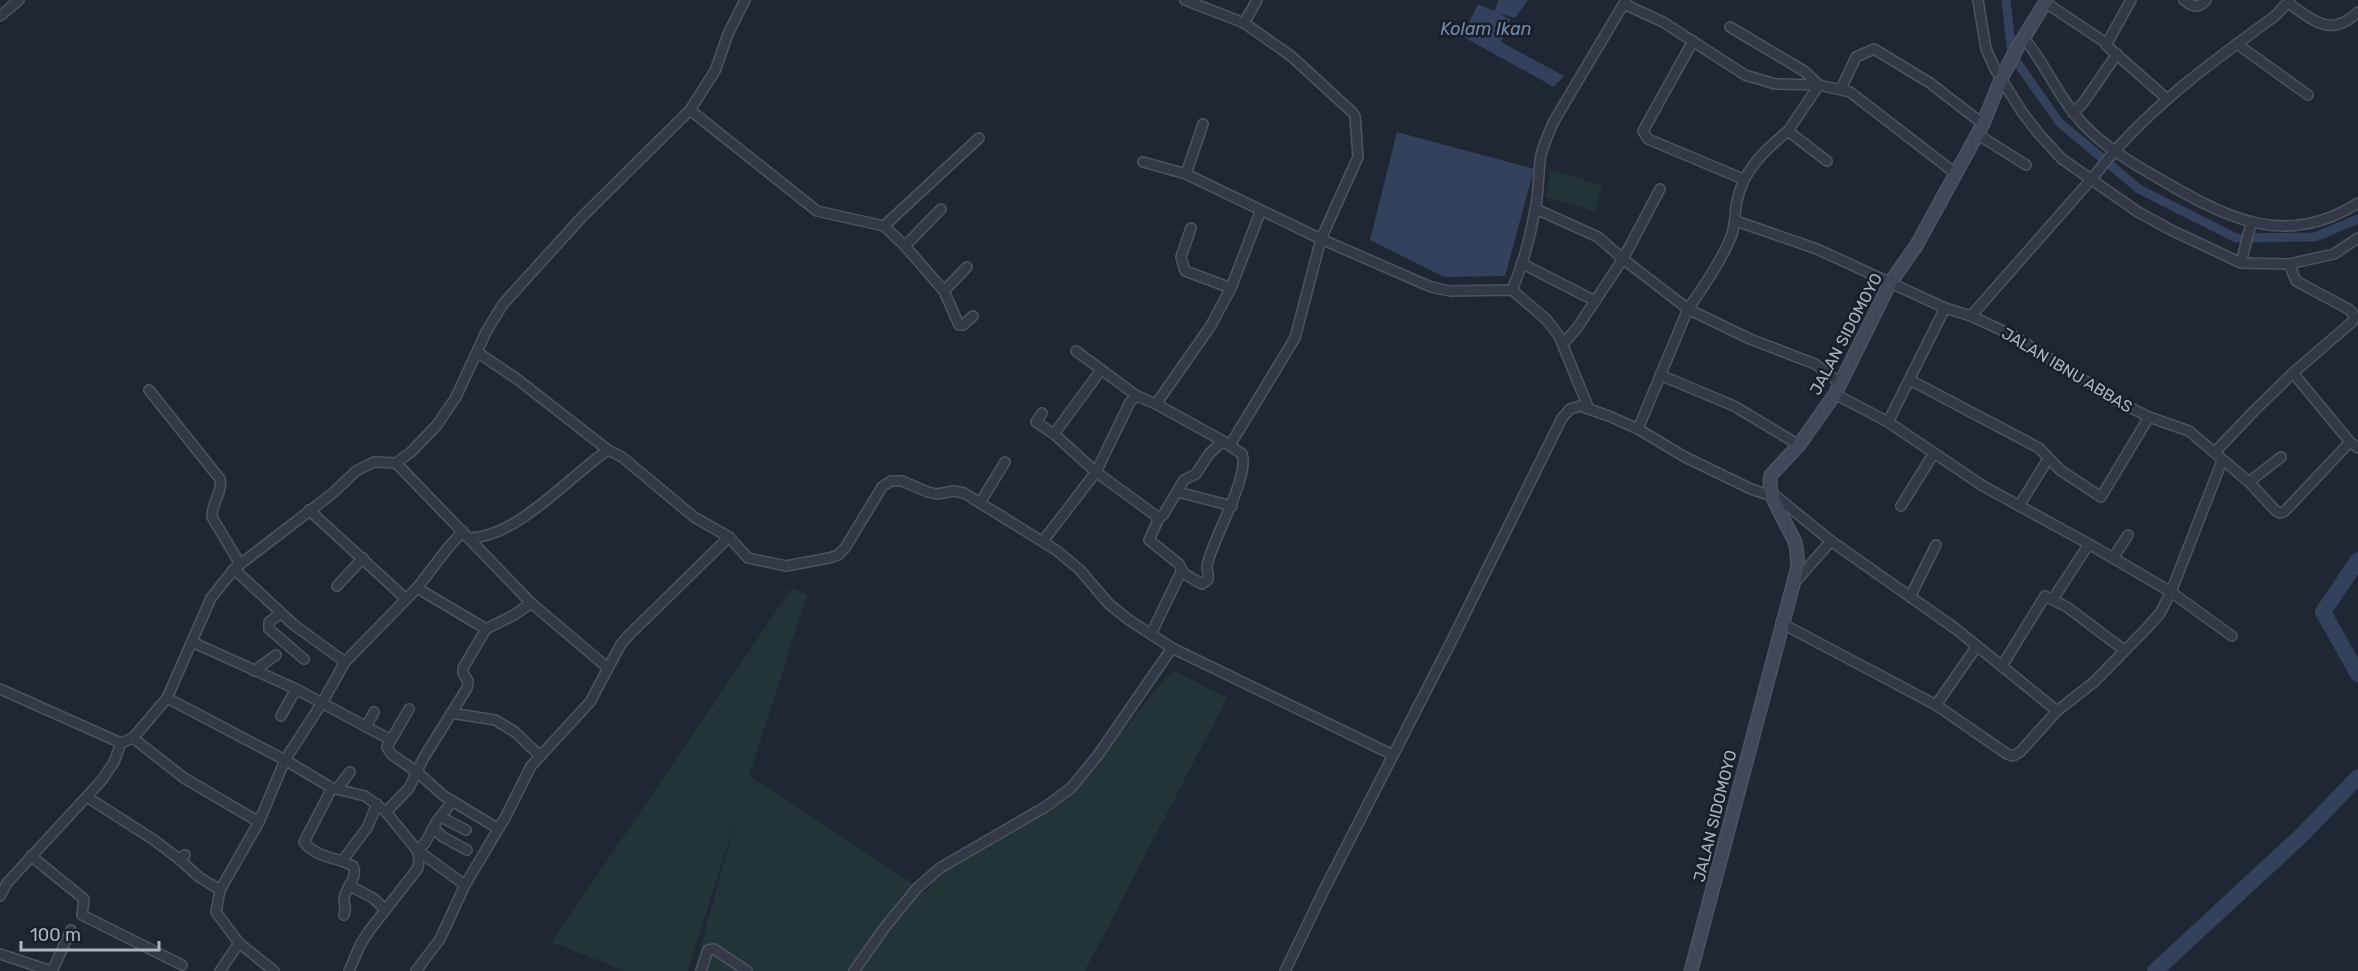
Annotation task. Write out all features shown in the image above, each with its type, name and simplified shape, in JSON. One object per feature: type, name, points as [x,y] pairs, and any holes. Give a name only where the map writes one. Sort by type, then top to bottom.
[{"type":"main road","name":"JALAN SIDOMOYO","points":[[1691,971],[1781,623],[1798,566],[1796,545],[1771,495],[1769,480],[1771,475],[1799,446],[1838,389],[1890,283],[1916,246],[1980,129],[2001,79],[2047,1]]},
{"type":"street","points":[[0,16],[19,0]]},
{"type":"street","points":[[0,689],[121,743],[133,738],[167,698],[211,598],[237,566],[364,466],[374,462],[396,463],[411,452],[437,425],[456,397],[486,332],[503,304],[618,180],[690,110],[715,71],[728,34],[745,0]]},
{"type":"street","points":[[1151,634],[1181,572],[1179,564],[1149,540],[1159,518],[1184,480],[1196,474],[1209,454],[1226,443],[1295,338],[1321,239],[1358,156],[1354,116],[1291,56],[1244,23],[1185,0]]},
{"type":"street","points":[[1244,23],[1257,0]]},
{"type":"street","points":[[1978,0],[1986,49],[2001,79],[2039,134],[2062,159],[2093,177],[2138,212],[2171,230],[2242,259],[2289,264],[2334,254],[2358,238]]},
{"type":"street","points":[[2106,43],[2130,0]]},
{"type":"street","points":[[2184,0],[2196,7],[2206,0]]},
{"type":"street","points":[[2047,1],[2106,43],[2107,47],[2166,98]]},
{"type":"street","points":[[1512,290],[1523,264],[1536,209],[1542,154],[1547,138],[1554,121],[1625,2],[1663,22],[1758,81],[1775,84],[1819,85],[1841,89],[1858,98],[1955,173]]},
{"type":"street","points":[[1971,316],[2093,177],[2113,150],[2166,98],[2275,16],[2289,2],[2314,21],[2326,26],[2348,22],[2358,12]]},
{"type":"street","points":[[1730,27],[1804,71],[1819,85]]},
{"type":"street","points":[[1693,41],[1667,84],[1643,131],[1644,135],[1648,140],[1743,179]]},
{"type":"street","points":[[2021,43],[2073,113],[2113,150],[2197,201],[2249,228],[2309,223],[2340,215],[2358,203]]},
{"type":"street","points":[[2237,44],[2308,95]]},
{"type":"street","points":[[1841,89],[1856,57],[1874,48],[1930,83],[1980,129],[2026,165]]},
{"type":"street","points":[[2073,113],[2083,103],[2117,54]]},
{"type":"street","points":[[1638,429],[1688,309],[1723,255],[1736,221],[1737,200],[1743,179],[1766,150],[1788,131],[1819,85]]},
{"type":"street","points":[[690,110],[817,211],[884,226],[905,246],[944,291],[959,325],[963,325],[973,316]]},
{"type":"street","points":[[1186,174],[1203,123]]},
{"type":"street","points":[[1788,131],[1827,161]]},
{"type":"street","points":[[884,226],[979,138]]},
{"type":"street","points":[[1143,162],[1186,174],[1321,239],[1440,290],[1512,290],[1548,320],[1563,344],[1589,409]]},
{"type":"street","points":[[1563,344],[1577,328],[1623,259],[1660,189]]},
{"type":"street","points":[[905,246],[941,209]]},
{"type":"street","points":[[1536,209],[1598,237],[1688,309],[1750,339],[1815,364],[1838,389],[1983,486],[2171,592],[2232,636]]},
{"type":"street","points":[[1155,404],[1205,336],[1231,288],[1262,210]]},
{"type":"street","name":"JALAN IBNU ABBAS","points":[[1736,221],[1817,249],[1945,308],[1971,316],[2014,336],[2048,356],[2096,390],[2150,417],[2189,431],[2216,452],[2222,461],[2249,482],[2280,513],[2354,445]]},
{"type":"street","points":[[1191,228],[1181,256],[1185,271],[1231,288]]},
{"type":"street","points":[[2242,259],[2249,228]]},
{"type":"street","points":[[1523,264],[1595,301]]},
{"type":"street","points":[[2216,452],[2254,411],[2352,322],[2355,316],[2350,310],[2296,281],[2289,264]]},
{"type":"street","points":[[944,291],[967,267]]},
{"type":"street","points":[[1888,422],[1945,308]]},
{"type":"street","points":[[1076,351],[1137,396],[1226,443],[1242,454],[1244,459],[1232,506],[1208,564],[1207,582],[1202,584],[1181,572]]},
{"type":"street","points":[[477,352],[525,385],[608,450],[622,457],[694,517],[729,537],[748,558],[786,566],[838,555],[846,548],[882,487],[891,481],[902,482],[928,492],[959,492],[1043,541],[1080,570],[1109,604],[1172,648],[1393,755]]},
{"type":"street","points":[[1053,434],[1101,370]]},
{"type":"street","points":[[2293,374],[2354,445]]},
{"type":"street","points":[[1660,375],[1734,406],[1799,446]]},
{"type":"street","points":[[1910,380],[2039,448],[2060,471],[2102,497],[2150,417]]},
{"type":"street","points":[[149,390],[220,479],[222,484],[212,517],[237,566],[294,625],[345,662]]},
{"type":"street","points":[[1043,541],[1096,472],[1130,402],[1137,396]]},
{"type":"street","points":[[1285,971],[1562,418],[1570,409],[1580,406],[1638,429],[1685,457],[1783,502],[1831,541],[1956,629],[2057,711]]},
{"type":"street","points":[[1041,413],[1036,422],[1096,472],[1159,518]]},
{"type":"street","points":[[274,971],[239,943],[217,916],[216,906],[220,890],[259,822],[285,760],[345,662],[417,588],[447,549],[467,535],[490,536],[511,525],[608,450]]},
{"type":"street","points":[[1901,506],[1934,453]]},
{"type":"street","points":[[2249,482],[2281,457]]},
{"type":"street","points":[[2019,506],[2048,459]]},
{"type":"street","points":[[1781,623],[1936,705],[2013,756],[2020,752],[2057,711],[2094,682],[2160,613],[2171,592],[2222,461]]},
{"type":"street","points":[[980,503],[1005,462]]},
{"type":"street","points":[[396,463],[531,603],[608,668]]},
{"type":"street","points":[[1178,492],[1232,506]]},
{"type":"street","points":[[309,510],[405,598]]},
{"type":"street","points":[[2113,558],[2128,536]]},
{"type":"street","points":[[416,971],[440,939],[465,885],[506,816],[531,766],[590,702],[629,635],[729,537]]},
{"type":"street","points":[[1793,584],[1831,541]]},
{"type":"street","points":[[2053,599],[2089,544]]},
{"type":"street","points":[[1910,597],[1936,545]]},
{"type":"street","points":[[337,586],[363,558]]},
{"type":"street","points":[[417,588],[486,629]]},
{"type":"street","points":[[2001,666],[2044,596],[2067,607],[2124,650]]},
{"type":"street","points":[[386,812],[409,788],[469,684],[463,668],[486,629],[514,615],[531,603]]},
{"type":"street","points":[[281,613],[268,624],[269,629],[304,659]]},
{"type":"street","points":[[192,642],[296,689],[389,740]]},
{"type":"street","points":[[1936,705],[1977,646]]},
{"type":"street","points":[[854,971],[911,896],[940,868],[1045,807],[1071,788],[1098,755],[1172,648]]},
{"type":"street","points":[[254,671],[276,655]]},
{"type":"street","points":[[281,716],[296,689]]},
{"type":"street","points":[[167,698],[335,788],[365,796],[386,812],[417,850],[465,885]]},
{"type":"street","points":[[409,709],[389,740],[387,747],[391,754],[453,802],[497,828]]},
{"type":"street","points":[[366,727],[374,712]]},
{"type":"street","points":[[451,713],[488,717],[505,725],[539,755]]},
{"type":"street","points":[[133,738],[184,778],[259,822]]},
{"type":"street","points":[[0,896],[7,883],[87,797],[114,762],[121,743]]},
{"type":"street","points":[[344,915],[346,910],[344,899],[355,868],[304,844],[335,788],[350,772]]},
{"type":"street","points":[[87,797],[182,857],[199,877],[220,890]]},
{"type":"street","points":[[417,850],[425,843],[435,820],[453,802]]},
{"type":"street","points":[[342,861],[362,835],[377,804]]},
{"type":"street","points":[[435,820],[466,830]]},
{"type":"street","points":[[435,820],[443,837],[467,850]]},
{"type":"street","points":[[349,971],[360,945],[418,868],[417,850]]},
{"type":"street","points":[[31,856],[84,899],[82,915],[182,965]]},
{"type":"street","points":[[350,886],[373,898],[385,909]]},
{"type":"street","points":[[0,954],[51,971],[71,930]]},
{"type":"street","points":[[220,971],[239,943]]},
{"type":"street","points":[[701,971],[708,950],[714,949],[747,971]]},
{"type":"shaded area","points":[[1550,170],[1602,185],[1595,211],[1546,198]]},
{"type":"shaded area","points":[[792,588],[807,595],[749,776],[925,892],[940,873],[1062,803],[1173,670],[1227,698],[1085,971],[694,971],[739,808],[688,971],[625,971],[552,942]]},
{"type":"water","name":"Kolam Ikan","points":[[1499,0],[1528,0],[1515,18],[1498,13],[1511,20],[1501,42],[1564,76],[1554,87],[1462,36],[1478,4],[1494,11]]},
{"type":"water","points":[[1397,132],[1534,169],[1505,276],[1444,277],[1370,240]]},
{"type":"waterway","points":[[2006,0],[2012,55],[2059,122],[2139,189],[2236,238],[2315,237],[2358,219]]},
{"type":"waterway","points":[[2358,560],[2323,612],[2358,674]]},
{"type":"waterway","points":[[2155,971],[2301,836],[2358,777]]}]
